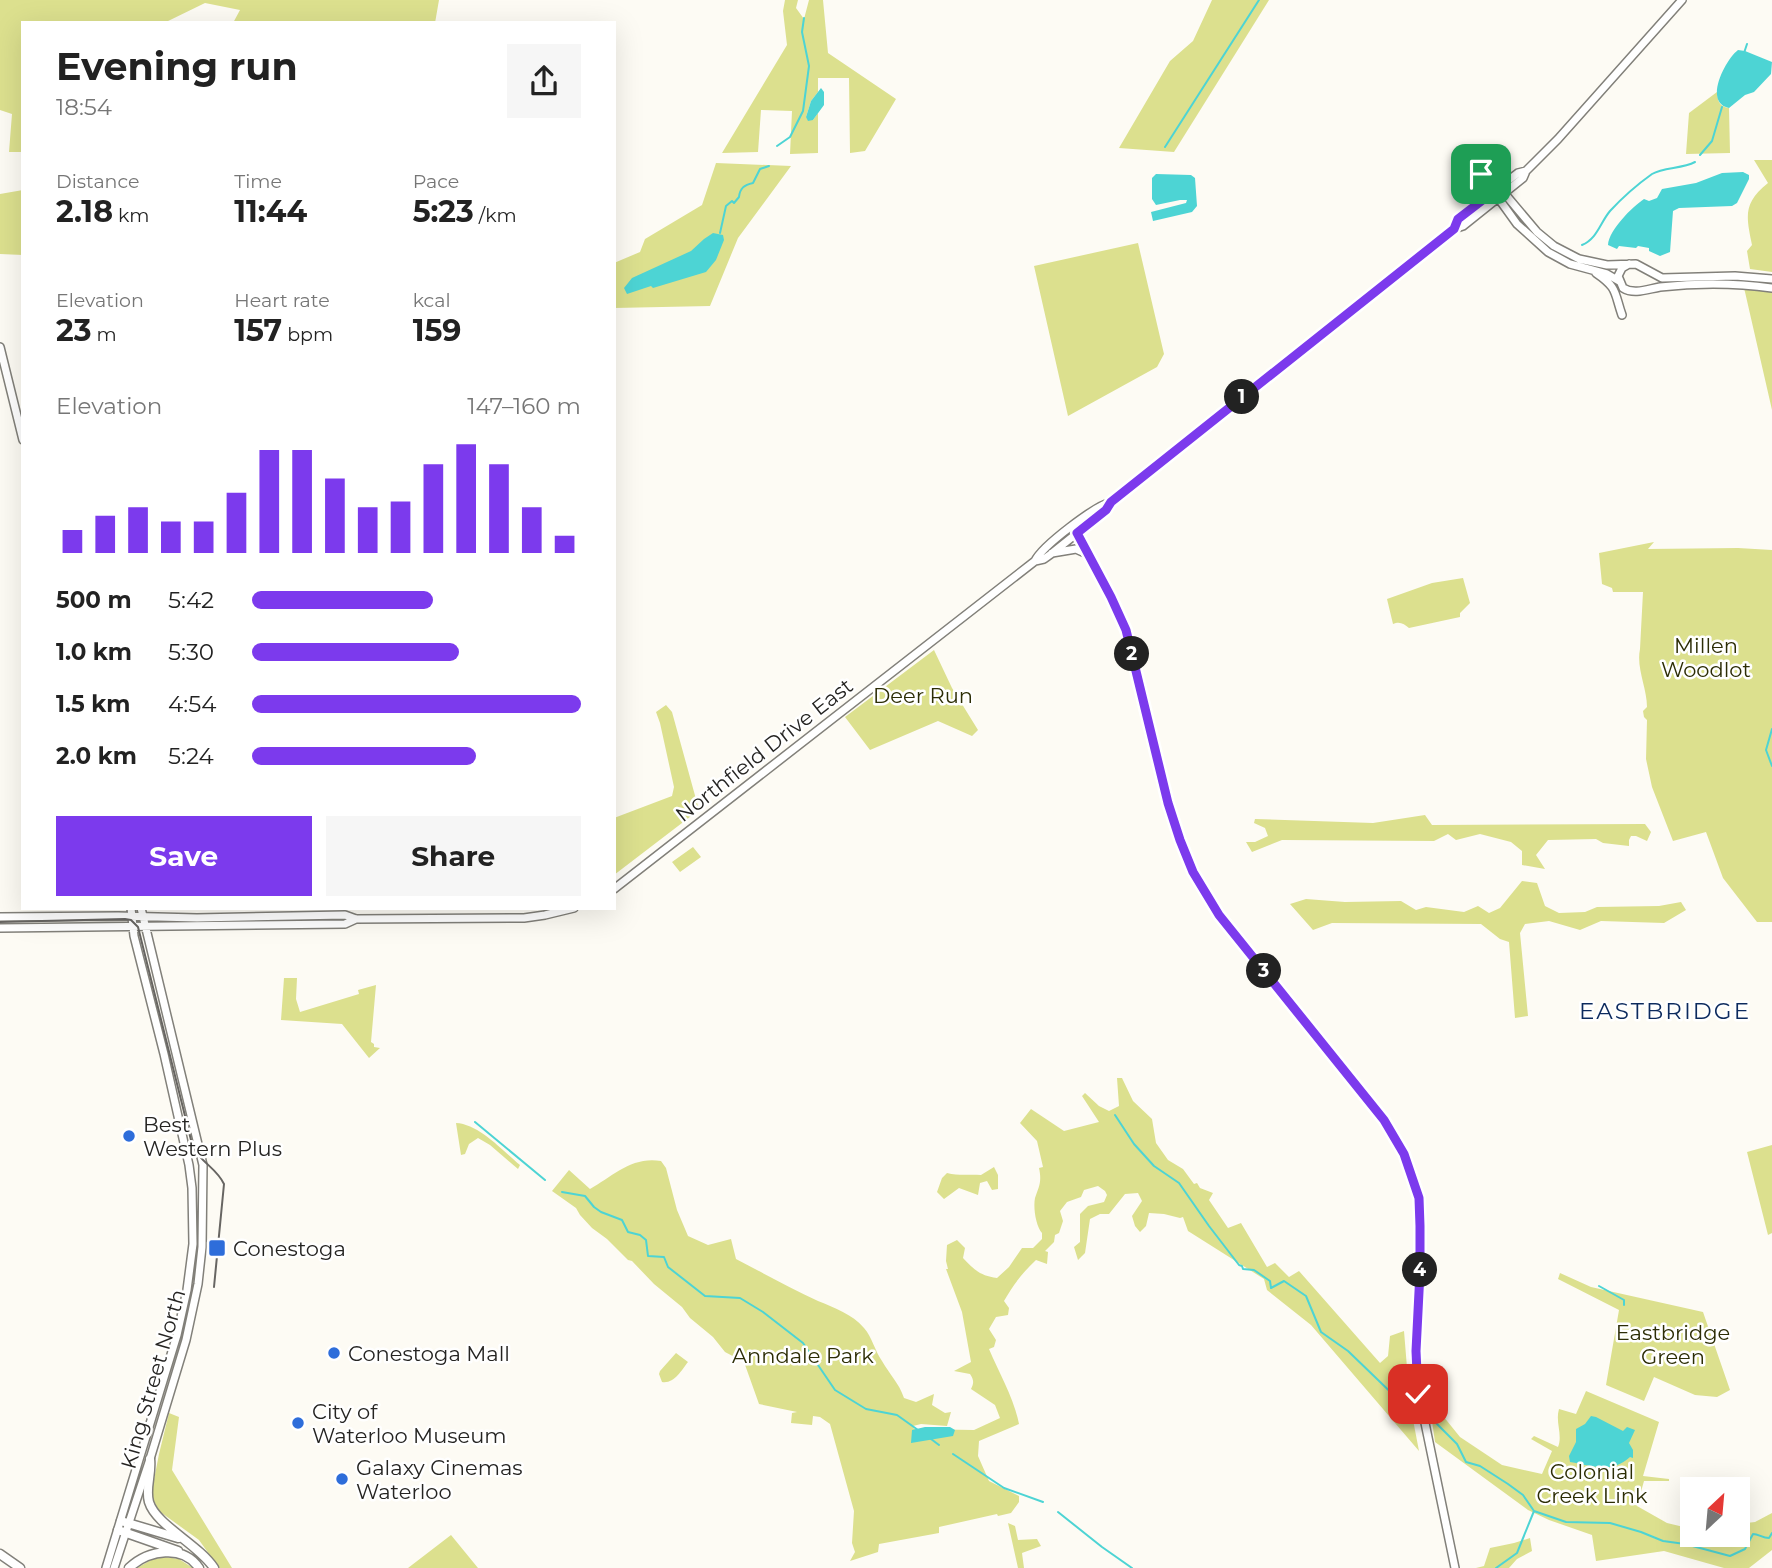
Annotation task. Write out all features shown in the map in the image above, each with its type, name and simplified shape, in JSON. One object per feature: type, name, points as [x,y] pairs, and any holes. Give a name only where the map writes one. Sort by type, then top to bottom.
[{"type":"highway","points":[[150,1459],[149,1505],[162,1522],[206,1556],[214,1568]]},
{"type":"highway","points":[[125,1522],[191,1543]]},
{"type":"highway","points":[[122,1531],[172,1548],[195,1561],[200,1568]]},
{"type":"highway","points":[[129,1568],[151,1554],[166,1552],[184,1555]]},
{"type":"highway","points":[[0,1554],[20,1568]]},
{"type":"main road","name":"Northfield Drive East","points":[[616,887],[1035,561],[1051,554],[1102,505],[1111,502],[1454,229],[1458,219],[1523,178],[1526,171],[1682,0]]},
{"type":"main road","points":[[1499,192],[1537,232],[1579,260],[1597,264],[1638,264],[1662,278],[1723,276],[1772,279]]},
{"type":"main road","points":[[1499,192],[1517,224],[1548,252],[1570,264],[1607,274],[1619,281]]},
{"type":"main road","points":[[1630,263],[1622,268],[1618,276],[1622,288],[1635,292],[1701,285],[1772,288]]},
{"type":"main road","points":[[1590,269],[1615,289],[1622,315]]},
{"type":"main road","points":[[1640,290],[1646,281],[1645,270]]},
{"type":"main road","points":[[0,346],[21,432]]},
{"type":"main road","name":"Northfield Drive East","points":[[1035,561],[1038,553],[1075,529]]},
{"type":"main road","points":[[1075,529],[1126,630],[1168,803],[1193,872],[1219,915],[1384,1120],[1404,1154],[1419,1198],[1416,1351],[1418,1394],[1455,1568]]},
{"type":"main road","points":[[1051,554],[1076,549],[1088,554]]},
{"type":"main road","points":[[0,917],[131,912],[197,918],[345,915],[356,919],[524,918],[567,910]]},
{"type":"main road","name":"King Street North","points":[[106,1568],[125,1522],[183,1314],[193,1244],[191,1180],[131,912]]},
{"type":"main road","name":"King Street North","points":[[125,1522],[150,1459],[191,1322],[201,1256],[204,1200],[203,1165],[141,913]]},
{"type":"main road","points":[[0,928],[345,924],[356,919]]},
{"type":"main road","points":[[183,1314],[191,1322]]},
{"type":"main road","name":"King Street North","points":[[114,1568],[122,1531]]},
{"type":"green space","points":[[0,0],[439,0],[435,21],[234,21],[240,10],[205,3],[168,21],[21,21],[21,152],[9,152],[12,114],[0,110]]},
{"type":"green space","points":[[785,0],[798,0],[796,8],[804,19],[809,0],[823,0],[828,53],[896,99],[865,151],[850,153],[849,78],[818,78],[818,92],[811,101],[806,117],[813,120],[818,113],[818,153],[790,154],[792,111],[761,110],[758,152],[722,153],[787,45],[783,11]]},
{"type":"green space","points":[[1212,0],[1269,0],[1174,152],[1119,148],[1170,61],[1193,41]]},
{"type":"green space","points":[[1717,92],[1720,103],[1729,108],[1730,153],[1686,154],[1689,113]]},
{"type":"green space","points":[[1754,160],[1772,160],[1772,272],[1750,269],[1747,251],[1752,245],[1748,226],[1750,204],[1768,183]]},
{"type":"green space","points":[[716,163],[791,166],[738,238],[710,306],[616,308],[616,262],[640,252],[645,239],[702,205]]},
{"type":"green space","points":[[21,190],[21,255],[0,254],[0,194]]},
{"type":"green space","points":[[1138,243],[1164,354],[1157,367],[1068,416],[1034,266]]},
{"type":"green space","points":[[1744,288],[1772,290],[1772,410],[1745,292]]},
{"type":"green space","name":"Millen Woodlot","points":[[1654,542],[1648,549],[1772,550],[1772,922],[1757,922],[1723,878],[1706,832],[1673,841],[1652,787],[1646,759],[1647,720],[1643,711],[1647,707],[1647,700],[1639,663],[1643,592],[1613,592],[1612,588],[1602,584],[1599,553]]},
{"type":"green space","points":[[1463,578],[1470,603],[1460,613],[1460,617],[1409,628],[1402,623],[1393,624],[1387,599],[1432,583]]},
{"type":"green space","name":"Deer Run","points":[[934,650],[952,688],[978,730],[972,736],[938,721],[870,750],[845,717]]},
{"type":"green space","points":[[666,705],[672,712],[699,810],[616,873],[616,817],[672,796],[674,787],[656,712]]},
{"type":"green space","points":[[1425,815],[1432,825],[1645,824],[1651,832],[1647,841],[1631,836],[1629,846],[1603,843],[1596,839],[1548,840],[1536,855],[1545,869],[1522,865],[1522,851],[1511,842],[1480,834],[1456,840],[1448,834],[1434,841],[1282,840],[1252,852],[1246,842],[1255,842],[1268,836],[1265,828],[1254,823],[1255,819],[1373,823]]},
{"type":"green space","points":[[693,847],[701,857],[680,872],[672,862]]},
{"type":"green space","points":[[1522,881],[1537,883],[1545,906],[1559,913],[1585,912],[1597,907],[1659,906],[1681,902],[1686,910],[1664,923],[1601,921],[1580,930],[1549,921],[1525,924],[1520,933],[1528,1016],[1515,1018],[1509,942],[1500,939],[1481,924],[1332,923],[1313,930],[1290,904],[1306,899],[1345,902],[1401,901],[1416,910],[1426,907],[1464,912],[1478,906],[1489,913],[1500,908]]},
{"type":"green space","points":[[284,978],[297,978],[296,999],[300,1012],[359,994],[358,990],[376,985],[371,1042],[374,1047],[380,1048],[369,1058],[342,1024],[281,1020]]},
{"type":"green space","name":"Anndale Park","points":[[1117,1078],[1122,1078],[1133,1101],[1152,1119],[1156,1143],[1168,1160],[1183,1169],[1194,1184],[1197,1183],[1200,1188],[1213,1193],[1209,1200],[1228,1228],[1241,1223],[1267,1267],[1275,1263],[1289,1277],[1299,1271],[1380,1363],[1388,1356],[1390,1336],[1404,1331],[1410,1404],[1419,1451],[1311,1325],[1267,1290],[1264,1279],[1188,1231],[1183,1217],[1149,1213],[1146,1226],[1140,1232],[1132,1216],[1142,1201],[1138,1193],[1125,1194],[1109,1214],[1100,1214],[1090,1219],[1085,1253],[1078,1260],[1074,1247],[1080,1242],[1080,1214],[1088,1206],[1104,1202],[1107,1195],[1098,1186],[1084,1190],[1081,1197],[1067,1202],[1060,1211],[1063,1221],[1054,1242],[1045,1251],[1048,1252],[1047,1264],[1036,1260],[1027,1269],[1004,1301],[1009,1308],[1008,1315],[996,1317],[989,1329],[996,1340],[994,1347],[989,1349],[1010,1395],[1019,1424],[979,1441],[978,1456],[989,1481],[1019,1496],[1019,1502],[1011,1513],[939,1527],[939,1533],[879,1544],[878,1552],[850,1561],[855,1552],[852,1543],[854,1511],[830,1424],[813,1416],[812,1425],[791,1423],[792,1413],[797,1412],[759,1404],[744,1362],[725,1352],[682,1307],[592,1228],[576,1208],[552,1191],[569,1170],[590,1189],[632,1164],[661,1161],[666,1168],[677,1210],[688,1236],[708,1245],[731,1239],[736,1259],[843,1312],[859,1323],[904,1398],[916,1402],[934,1394],[932,1405],[945,1413],[951,1412],[947,1426],[921,1424],[913,1426],[914,1429],[974,1430],[1000,1418],[995,1405],[971,1389],[973,1382],[970,1374],[954,1371],[971,1362],[962,1312],[946,1269],[947,1245],[957,1240],[965,1248],[963,1258],[971,1266],[982,1274],[997,1278],[1009,1267],[1022,1248],[1033,1248],[1042,1239],[1034,1207],[1040,1180],[1039,1168],[1043,1167],[1037,1141],[1020,1123],[1031,1109],[1064,1131],[1099,1122],[1082,1096],[1085,1093],[1109,1111],[1119,1106]]},
{"type":"green space","points":[[456,1123],[473,1128],[490,1139],[520,1165],[518,1169],[478,1138],[469,1144],[465,1154],[461,1155]]},
{"type":"green space","points":[[1772,1145],[1772,1233],[1768,1235],[1747,1152]]},
{"type":"green space","points":[[994,1167],[998,1175],[998,1189],[992,1190],[987,1181],[980,1183],[978,1195],[959,1188],[944,1199],[937,1192],[947,1173],[981,1175]]},
{"type":"green space","name":"Eastbridge Green","points":[[1560,1273],[1591,1287],[1703,1312],[1730,1390],[1717,1397],[1695,1395],[1654,1377],[1644,1401],[1606,1385],[1619,1310],[1558,1279]]},
{"type":"green space","points":[[676,1353],[688,1362],[674,1379],[662,1382],[660,1371]]},
{"type":"green space","name":"Colonial Creek Link","points":[[1435,1378],[1439,1411],[1460,1437],[1502,1465],[1542,1474],[1552,1451],[1531,1439],[1534,1436],[1558,1447],[1559,1409],[1576,1414],[1586,1391],[1659,1422],[1643,1476],[1669,1481],[1644,1481],[1637,1506],[1667,1523],[1680,1526],[1680,1547],[1750,1547],[1750,1523],[1772,1513],[1772,1550],[1749,1568],[1724,1568],[1664,1551],[1596,1561],[1592,1535],[1528,1510],[1435,1442],[1426,1379]]},
{"type":"green space","points":[[169,1413],[179,1417],[172,1470],[232,1568],[219,1568],[199,1540],[159,1511],[151,1495]]},
{"type":"green space","points":[[1008,1523],[1015,1526],[1018,1540],[1037,1539],[1041,1546],[1022,1553],[1024,1568],[1018,1568]]},
{"type":"green space","points":[[451,1535],[478,1568],[408,1568]]},
{"type":"green space","points":[[1530,1538],[1532,1551],[1517,1559],[1509,1568],[1476,1568],[1484,1566],[1490,1548]]},
{"type":"green space","points":[[165,1557],[179,1559],[193,1568],[137,1568],[151,1560]]},
{"type":"water","points":[[1738,50],[1772,62],[1771,74],[1754,92],[1745,95],[1729,108],[1721,104],[1717,90],[1727,63]]},
{"type":"water","points":[[821,88],[824,92],[824,105],[813,120],[808,121],[806,117],[811,101]]},
{"type":"water","points":[[1743,172],[1749,175],[1749,179],[1737,203],[1732,206],[1679,208],[1673,211],[1670,252],[1660,256],[1649,251],[1649,248],[1619,246],[1617,249],[1608,245],[1612,233],[1628,213],[1644,199],[1649,201],[1657,198],[1662,189],[1696,183],[1722,173]]},
{"type":"water","points":[[1156,174],[1191,175],[1195,178],[1197,206],[1192,212],[1153,221],[1151,212],[1186,203],[1187,200],[1156,205],[1152,199],[1152,178]]},
{"type":"water","points":[[713,233],[723,235],[724,240],[716,260],[706,272],[627,294],[624,288],[632,278],[691,251]]},
{"type":"water","points":[[1591,1416],[1623,1431],[1627,1427],[1635,1430],[1629,1443],[1633,1458],[1609,1467],[1570,1462],[1569,1456],[1576,1442],[1576,1429],[1585,1424]]},
{"type":"water","points":[[950,1427],[955,1430],[953,1436],[911,1443],[912,1430]]},
{"type":"waterway","points":[[1165,147],[1259,0]]},
{"type":"waterway","points":[[777,146],[790,137],[803,111],[809,66],[802,32],[804,18]]},
{"type":"waterway","points":[[1744,53],[1747,44]]},
{"type":"waterway","points":[[1700,155],[1712,141],[1722,107]]},
{"type":"waterway","points":[[1582,245],[1595,235],[1615,206],[1652,174],[1695,162]]},
{"type":"waterway","points":[[720,233],[726,206],[732,201],[734,203],[743,187],[753,183],[760,169],[769,166]]},
{"type":"waterway","points":[[1772,729],[1766,750],[1772,766]]},
{"type":"waterway","points":[[1115,1115],[1134,1144],[1154,1166],[1179,1183],[1239,1265],[1243,1269],[1254,1270],[1270,1281],[1271,1288],[1284,1281],[1306,1296],[1321,1332],[1348,1351],[1405,1406]]},
{"type":"waterway","points":[[475,1122],[545,1180]]},
{"type":"waterway","points":[[562,1192],[585,1196],[601,1212],[622,1220],[628,1232],[640,1235],[646,1240],[648,1256],[664,1257],[668,1267],[705,1296],[740,1298],[763,1312],[803,1343],[835,1390],[866,1409],[897,1415],[918,1430]]},
{"type":"waterway","points":[[1599,1286],[1624,1300],[1624,1305]]},
{"type":"waterway","points":[[1436,1423],[1457,1444],[1466,1462],[1480,1466],[1508,1484],[1523,1495],[1534,1511],[1566,1522],[1610,1523],[1663,1541],[1730,1556],[1745,1549],[1753,1534],[1769,1538],[1772,1533]]},
{"type":"waterway","points":[[931,1439],[939,1445]]},
{"type":"waterway","points":[[953,1454],[1004,1488],[1043,1502]]},
{"type":"waterway","points":[[1496,1568],[1517,1553],[1534,1511]]},
{"type":"waterway","points":[[1058,1512],[1132,1568]]},
{"type":"tram line","points":[[0,922],[125,919],[131,920],[138,927],[192,1144],[224,1184],[214,1287]]},
{"type":"place","name":"Best Western Plus","points":[[129,1136]]},
{"type":"place","name":"Conestoga","points":[[217,1248]]},
{"type":"place","name":"Conestoga Mall","points":[[334,1353]]},
{"type":"place","name":"City of Waterloo Museum","points":[[298,1423]]},
{"type":"place","name":"Galaxy Cinemas Waterloo","points":[[342,1479]]},
{"type":"district","name":"EASTBRIDGE","points":[[1665,1011]]},
{"type":"route","points":[[1418,1394],[1416,1351],[1420,1272],[1419,1198],[1404,1154],[1384,1120],[1219,915],[1193,872],[1168,803],[1126,630],[1077,533],[1106,510],[1111,502],[1266,377],[1454,229],[1458,219],[1493,192],[1481,174]]}]
